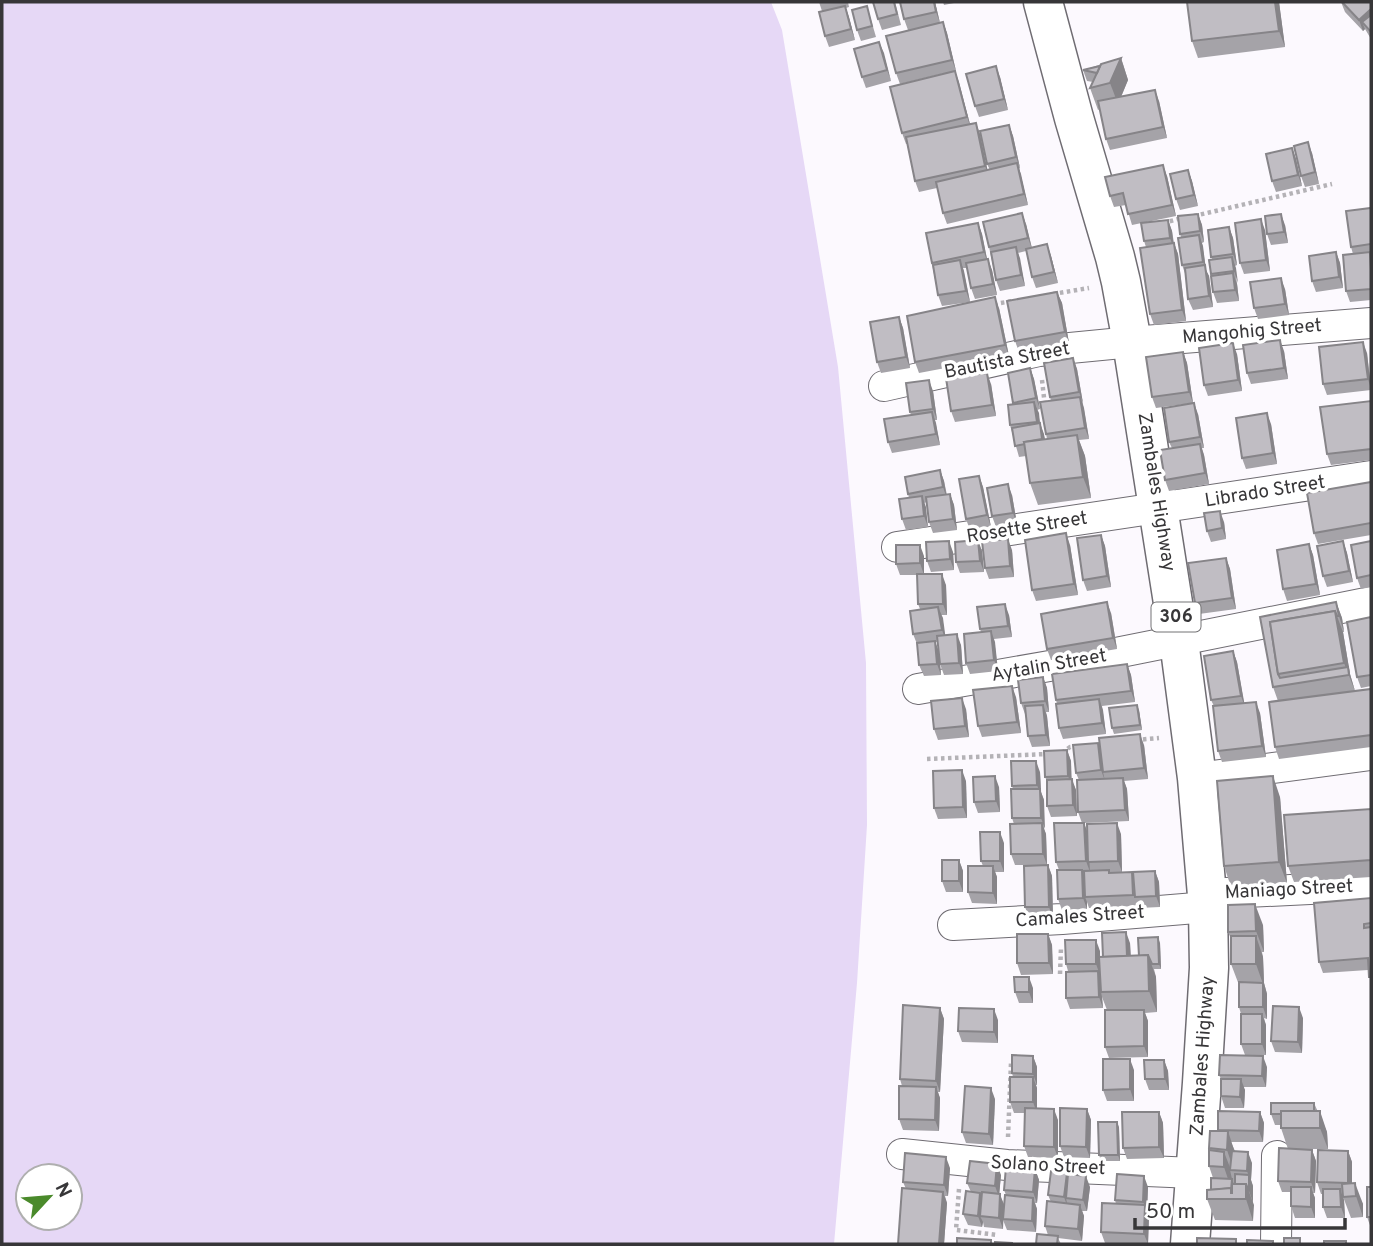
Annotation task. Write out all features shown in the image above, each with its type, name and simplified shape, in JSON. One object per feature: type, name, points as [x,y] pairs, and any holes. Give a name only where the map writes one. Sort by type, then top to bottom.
[{"type":"main road","name":"Zambales Highway","points":[[1042,2],[1121,282],[1179,641],[1197,778],[1207,901],[1209,968],[1190,1244]]},
{"type":"street","name":"Mangohig Street","points":[[1132,342],[1371,323]]},
{"type":"street","name":"Bautista Street","points":[[884,386],[1039,351],[1132,342]]},
{"type":"street","name":"Librado Street","points":[[1158,508],[1371,476]]},
{"type":"street","name":"Rosette Street","points":[[897,547],[1158,508]]},
{"type":"street","name":"Aytalin Street","points":[[918,689],[1061,664],[1371,602]]},
{"type":"street","points":[[1197,778],[1371,755]]},
{"type":"street","name":"Maniago Street","points":[[1207,901],[1371,886]]},
{"type":"street","name":"Camales Street","points":[[953,925],[1049,920],[1207,901]]},
{"type":"street","name":"Solano Street","points":[[902,1154],[1007,1166],[1194,1173]]},
{"type":"street","points":[[1276,1244],[1277,1156]]},
{"type":"path","points":[[1161,223],[1332,184]]},
{"type":"path","points":[[1041,296],[1121,282]]},
{"type":"path","points":[[988,306],[1015,301]]},
{"type":"path","points":[[1124,742],[1191,735]]},
{"type":"path","points":[[927,759],[1064,753],[1069,747],[1083,746]]},
{"type":"path","points":[[1007,1166],[1011,1063]]},
{"type":"path","points":[[961,1160],[956,1230],[998,1234]]},
{"type":"shaded area","points":[[2,2],[771,2],[782,30],[838,367],[866,663],[867,825],[857,983],[834,1244],[2,1244]]},
{"type":"building","points":[[873,2],[894,2],[897,14],[878,19]]},
{"type":"building","points":[[900,2],[934,2],[936,12],[904,19]]},
{"type":"building","points":[[1187,2],[1275,2],[1279,31],[1192,41]]},
{"type":"building","points":[[1342,2],[1371,2],[1371,9],[1359,20]]},
{"type":"building","points":[[845,6],[851,29],[825,36],[819,12]]},
{"type":"building","points":[[867,6],[872,26],[857,30],[852,10]]},
{"type":"building","points":[[1371,15],[1371,32],[1362,22]]},
{"type":"building","points":[[943,22],[952,60],[896,73],[886,36]]},
{"type":"building","points":[[879,42],[887,70],[862,77],[854,49]]},
{"type":"building","points":[[1121,58],[1110,83],[1090,88],[1101,64]]},
{"type":"building","points":[[996,66],[1004,99],[975,106],[966,74]]},
{"type":"building","points":[[1100,66],[1097,73],[1083,70]]},
{"type":"building","points":[[955,71],[967,117],[902,133],[890,87]]},
{"type":"building","points":[[1155,90],[1163,127],[1106,139],[1098,101]]},
{"type":"building","points":[[976,123],[985,166],[915,181],[906,137]]},
{"type":"building","points":[[1009,125],[1016,157],[987,164],[980,131]]},
{"type":"building","points":[[1308,142],[1315,172],[1301,176],[1294,146]]},
{"type":"building","points":[[1292,148],[1298,175],[1272,181],[1266,154]]},
{"type":"building","points":[[1017,163],[1024,194],[943,213],[936,182]]},
{"type":"building","points":[[1163,165],[1172,205],[1128,214],[1123,193],[1110,196],[1105,177]]},
{"type":"building","points":[[1188,170],[1194,195],[1176,199],[1170,174]]},
{"type":"building","points":[[1371,208],[1371,244],[1351,247],[1346,211]]},
{"type":"building","points":[[1022,213],[1028,238],[989,247],[983,222]]},
{"type":"building","points":[[1198,214],[1200,231],[1180,234],[1178,216]]},
{"type":"building","points":[[1281,214],[1284,232],[1267,234],[1265,216]]},
{"type":"building","points":[[1261,219],[1266,260],[1240,263],[1235,223]]},
{"type":"building","points":[[1168,220],[1170,238],[1144,241],[1141,223]]},
{"type":"building","points":[[978,223],[984,252],[932,263],[926,233]]},
{"type":"building","points":[[1229,227],[1233,254],[1211,257],[1208,230]]},
{"type":"building","points":[[1199,235],[1203,262],[1182,265],[1178,238]]},
{"type":"building","points":[[1174,243],[1182,310],[1150,314],[1140,248]]},
{"type":"building","points":[[1047,244],[1054,272],[1032,277],[1026,249]]},
{"type":"building","points":[[1016,247],[1021,275],[996,280],[991,252]]},
{"type":"building","points":[[1336,252],[1339,277],[1312,281],[1309,256]]},
{"type":"building","points":[[1370,252],[1371,289],[1346,291],[1343,255]]},
{"type":"building","points":[[1232,257],[1234,271],[1211,274],[1209,260]]},
{"type":"building","points":[[988,259],[993,284],[971,288],[966,263]]},
{"type":"building","points":[[960,260],[966,291],[938,295],[933,265]]},
{"type":"building","points":[[1205,265],[1209,296],[1188,299],[1185,268]]},
{"type":"building","points":[[1233,273],[1235,290],[1213,292],[1211,276]]},
{"type":"building","points":[[1281,278],[1285,304],[1254,308],[1250,282]]},
{"type":"building","points":[[1057,292],[1065,332],[1015,341],[1007,301]]},
{"type":"building","points":[[995,297],[1005,345],[915,362],[907,316]]},
{"type":"building","points":[[899,317],[906,357],[877,362],[870,322]]},
{"type":"building","points":[[1280,340],[1284,368],[1247,373],[1243,345]]},
{"type":"building","points":[[1363,342],[1368,379],[1323,384],[1319,347]]},
{"type":"building","points":[[1233,343],[1238,380],[1204,385],[1199,348]]},
{"type":"building","points":[[1183,352],[1189,392],[1152,397],[1146,357]]},
{"type":"building","points":[[1073,358],[1079,392],[1050,397],[1044,363]]},
{"type":"building","points":[[1030,368],[1036,398],[1013,403],[1008,373]]},
{"type":"building","points":[[987,373],[992,405],[951,411],[946,378]]},
{"type":"building","points":[[929,380],[933,409],[910,412],[906,383]]},
{"type":"building","points":[[1080,397],[1085,428],[1046,434],[1040,402]]},
{"type":"building","points":[[1371,401],[1371,449],[1327,454],[1320,407]]},
{"type":"building","points":[[1034,402],[1037,422],[1010,425],[1008,405]]},
{"type":"building","points":[[1194,403],[1200,437],[1169,442],[1164,408]]},
{"type":"building","points":[[932,412],[936,434],[888,442],[884,419]]},
{"type":"building","points":[[1267,413],[1273,453],[1242,458],[1236,418]]},
{"type":"building","points":[[1040,423],[1042,439],[1015,446],[1012,428]]},
{"type":"building","points":[[1077,435],[1083,477],[1030,483],[1024,442]]},
{"type":"building","points":[[1200,444],[1205,473],[1165,480],[1160,450]]},
{"type":"building","points":[[940,470],[943,487],[908,494],[905,477]]},
{"type":"building","points":[[979,476],[987,515],[966,519],[959,479]]},
{"type":"building","points":[[1371,482],[1371,523],[1314,533],[1307,493]]},
{"type":"building","points":[[1008,484],[1013,513],[992,516],[987,488]]},
{"type":"building","points":[[950,494],[953,519],[929,522],[926,497]]},
{"type":"building","points":[[922,496],[924,516],[902,519],[899,499]]},
{"type":"building","points":[[1220,511],[1222,528],[1207,531],[1204,513]]},
{"type":"building","points":[[1066,533],[1074,584],[1032,590],[1025,540]]},
{"type":"building","points":[[1101,535],[1107,576],[1083,580],[1077,538]]},
{"type":"building","points":[[1008,539],[1010,566],[985,568],[982,541]]},
{"type":"building","points":[[978,540],[980,561],[956,562],[955,542]]},
{"type":"building","points":[[949,541],[950,559],[927,561],[926,542]]},
{"type":"building","points":[[1343,541],[1349,571],[1323,576],[1317,546]]},
{"type":"building","points":[[1371,541],[1371,575],[1357,578],[1351,545]]},
{"type":"building","points":[[1309,544],[1316,584],[1283,589],[1277,550]]},
{"type":"building","points":[[896,545],[920,545],[920,563],[896,564]]},
{"type":"building","points":[[1226,558],[1232,598],[1195,603],[1188,563]]},
{"type":"building","points":[[917,574],[942,574],[943,604],[918,604]]},
{"type":"building","points":[[1107,602],[1113,638],[1047,649],[1041,614]]},
{"type":"building","points":[[1336,602],[1339,616],[1335,611],[1270,622],[1278,674],[1280,678],[1348,667],[1349,675],[1273,687],[1260,617]]},
{"type":"building","points":[[1005,604],[1008,626],[980,629],[977,607]]},
{"type":"building","points":[[938,607],[942,630],[913,634],[910,611]]},
{"type":"building","points":[[1335,611],[1344,663],[1278,674],[1270,622]]},
{"type":"building","points":[[1371,617],[1371,675],[1357,677],[1347,622]]},
{"type":"building","points":[[991,631],[994,660],[966,663],[964,634]]},
{"type":"building","points":[[957,634],[959,663],[940,664],[937,636]]},
{"type":"building","points":[[935,641],[937,664],[919,665],[917,643]]},
{"type":"building","points":[[1233,651],[1241,696],[1211,700],[1204,656]]},
{"type":"building","points":[[1127,664],[1131,691],[1056,700],[1052,674]]},
{"type":"building","points":[[1043,677],[1045,701],[1021,703],[1018,680]]},
{"type":"building","points":[[1012,686],[1017,722],[978,726],[973,690]]},
{"type":"building","points":[[1371,689],[1371,735],[1275,747],[1269,702]]},
{"type":"building","points":[[962,698],[965,726],[934,729],[931,701]]},
{"type":"building","points":[[1099,699],[1102,723],[1059,728],[1056,704]]},
{"type":"building","points":[[1256,702],[1262,746],[1218,751],[1213,706]]},
{"type":"building","points":[[1043,705],[1046,735],[1028,736],[1025,706]]},
{"type":"building","points":[[1137,705],[1140,725],[1112,728],[1109,708]]},
{"type":"building","points":[[1140,734],[1144,768],[1103,772],[1099,738]]},
{"type":"building","points":[[1098,743],[1101,770],[1076,773],[1073,745]]},
{"type":"building","points":[[1067,750],[1068,776],[1045,777],[1044,751]]},
{"type":"building","points":[[1011,761],[1036,761],[1037,785],[1012,786]]},
{"type":"building","points":[[962,770],[963,807],[934,808],[933,771]]},
{"type":"building","points":[[995,776],[996,801],[974,802],[973,777]]},
{"type":"building","points":[[1273,776],[1279,862],[1224,866],[1217,781]]},
{"type":"building","points":[[1123,778],[1125,810],[1078,812],[1077,780]]},
{"type":"building","points":[[1072,779],[1073,805],[1047,806],[1047,780]]},
{"type":"building","points":[[1011,789],[1040,789],[1041,818],[1012,818]]},
{"type":"building","points":[[1371,809],[1371,860],[1288,866],[1284,815]]},
{"type":"building","points":[[1042,823],[1043,854],[1011,854],[1010,824]]},
{"type":"building","points":[[1054,823],[1084,823],[1086,861],[1056,862]]},
{"type":"building","points":[[1117,823],[1118,861],[1088,862],[1087,824]]},
{"type":"building","points":[[980,832],[1000,832],[1000,861],[981,861]]},
{"type":"building","points":[[942,860],[959,860],[959,881],[942,881]]},
{"type":"building","points":[[1048,865],[1049,907],[1025,907],[1024,866]]},
{"type":"building","points":[[968,866],[993,866],[993,893],[968,892]]},
{"type":"building","points":[[1057,870],[1082,870],[1083,898],[1058,899]]},
{"type":"building","points":[[1109,870],[1109,873],[1132,872],[1133,895],[1085,897],[1084,871]]},
{"type":"building","points":[[1155,871],[1156,896],[1135,897],[1133,872]]},
{"type":"building","points":[[1371,898],[1371,923],[1364,924],[1364,928],[1371,927],[1371,977],[1368,958],[1319,962],[1314,903]]},
{"type":"building","points":[[1255,904],[1256,931],[1228,932],[1228,905]]},
{"type":"building","points":[[1126,932],[1127,956],[1103,957],[1102,933]]},
{"type":"building","points":[[1017,934],[1048,934],[1049,963],[1017,963]]},
{"type":"building","points":[[1231,936],[1256,936],[1256,964],[1231,964]]},
{"type":"building","points":[[1158,937],[1159,964],[1152,964],[1148,955],[1139,956],[1138,938]]},
{"type":"building","points":[[1065,940],[1096,940],[1096,964],[1066,964]]},
{"type":"building","points":[[1148,955],[1149,991],[1101,992],[1099,957]]},
{"type":"building","points":[[1098,971],[1099,997],[1066,998],[1066,972]]},
{"type":"building","points":[[1014,977],[1029,977],[1029,992],[1015,992]]},
{"type":"building","points":[[1239,982],[1263,983],[1263,1007],[1239,1007]]},
{"type":"building","points":[[903,1005],[940,1008],[936,1081],[900,1079]]},
{"type":"building","points":[[1273,1006],[1299,1007],[1298,1042],[1271,1041]]},
{"type":"building","points":[[959,1008],[994,1009],[994,1032],[958,1031]]},
{"type":"building","points":[[1105,1010],[1144,1010],[1144,1046],[1105,1047]]},
{"type":"building","points":[[1241,1014],[1262,1014],[1262,1044],[1241,1044]]},
{"type":"building","points":[[1012,1055],[1033,1056],[1033,1074],[1012,1073]]},
{"type":"building","points":[[1220,1055],[1263,1056],[1262,1076],[1219,1075]]},
{"type":"building","points":[[1103,1059],[1130,1059],[1130,1089],[1103,1090]]},
{"type":"building","points":[[1144,1060],[1164,1060],[1165,1079],[1145,1079]]},
{"type":"building","points":[[1010,1077],[1033,1077],[1033,1102],[1010,1102]]},
{"type":"building","points":[[1221,1079],[1241,1079],[1240,1097],[1221,1096]]},
{"type":"building","points":[[899,1086],[936,1087],[935,1120],[899,1119]]},
{"type":"building","points":[[965,1086],[991,1088],[989,1134],[962,1132]]},
{"type":"building","points":[[1271,1103],[1314,1103],[1314,1111],[1281,1111],[1281,1114],[1271,1114]]},
{"type":"building","points":[[1025,1108],[1054,1109],[1054,1147],[1024,1146]]},
{"type":"building","points":[[1060,1108],[1087,1109],[1086,1147],[1060,1146]]},
{"type":"building","points":[[1218,1111],[1260,1112],[1259,1131],[1218,1130]]},
{"type":"building","points":[[1281,1111],[1320,1111],[1320,1128],[1281,1128]]},
{"type":"building","points":[[1122,1112],[1159,1112],[1159,1147],[1123,1148]]},
{"type":"building","points":[[1098,1122],[1117,1122],[1118,1155],[1099,1155]]},
{"type":"building","points":[[1210,1131],[1228,1131],[1227,1150],[1209,1148]]},
{"type":"building","points":[[1279,1148],[1312,1150],[1311,1182],[1278,1181]]},
{"type":"building","points":[[1209,1150],[1224,1152],[1224,1167],[1209,1166]]},
{"type":"building","points":[[1318,1150],[1348,1151],[1348,1183],[1317,1182]]},
{"type":"building","points":[[1232,1151],[1248,1152],[1247,1171],[1230,1170]]},
{"type":"building","points":[[905,1153],[946,1157],[944,1185],[903,1182]]},
{"type":"building","points":[[970,1161],[997,1164],[995,1186],[967,1183]]},
{"type":"building","points":[[1006,1167],[1035,1169],[1033,1192],[1004,1190]]},
{"type":"building","points":[[1051,1171],[1067,1173],[1064,1197],[1048,1195]]},
{"type":"building","points":[[1068,1174],[1086,1176],[1083,1200],[1066,1198]]},
{"type":"building","points":[[1117,1174],[1144,1176],[1143,1202],[1115,1200]]},
{"type":"building","points":[[1235,1174],[1249,1175],[1249,1191],[1246,1184],[1235,1184]]},
{"type":"building","points":[[1211,1178],[1232,1179],[1231,1190],[1211,1190]]},
{"type":"building","points":[[1355,1183],[1356,1196],[1343,1197],[1342,1184]]},
{"type":"building","points":[[1232,1184],[1246,1184],[1246,1199],[1207,1199],[1207,1190],[1231,1188],[1232,1193]]},
{"type":"building","points":[[1291,1187],[1311,1187],[1311,1207],[1291,1206]]},
{"type":"building","points":[[1367,1187],[1371,1187],[1371,1217],[1367,1217]]},
{"type":"building","points":[[902,1188],[943,1192],[939,1244],[898,1244]]},
{"type":"building","points":[[1323,1189],[1340,1189],[1341,1207],[1323,1207]]},
{"type":"building","points":[[966,1191],[980,1193],[978,1216],[963,1214]]},
{"type":"building","points":[[982,1192],[1000,1194],[999,1218],[980,1216]]},
{"type":"building","points":[[1005,1195],[1033,1198],[1032,1221],[1003,1219]]},
{"type":"building","points":[[1047,1201],[1080,1205],[1078,1229],[1045,1226]]},
{"type":"building","points":[[1102,1203],[1145,1205],[1144,1234],[1101,1232]]},
{"type":"building","points":[[1037,1234],[1058,1236],[1057,1244],[1036,1244]]},
{"type":"building","points":[[957,1238],[991,1240],[991,1244],[957,1244]]},
{"type":"building","points":[[1197,1238],[1236,1239],[1236,1244],[1197,1244]]},
{"type":"building","points":[[1284,1238],[1300,1238],[1300,1244],[1284,1244]]},
{"type":"building","points":[[1247,1240],[1273,1241],[1273,1244],[1247,1244]]},
{"type":"building","points":[[1324,1241],[1346,1241],[1346,1244],[1324,1244]]}]
